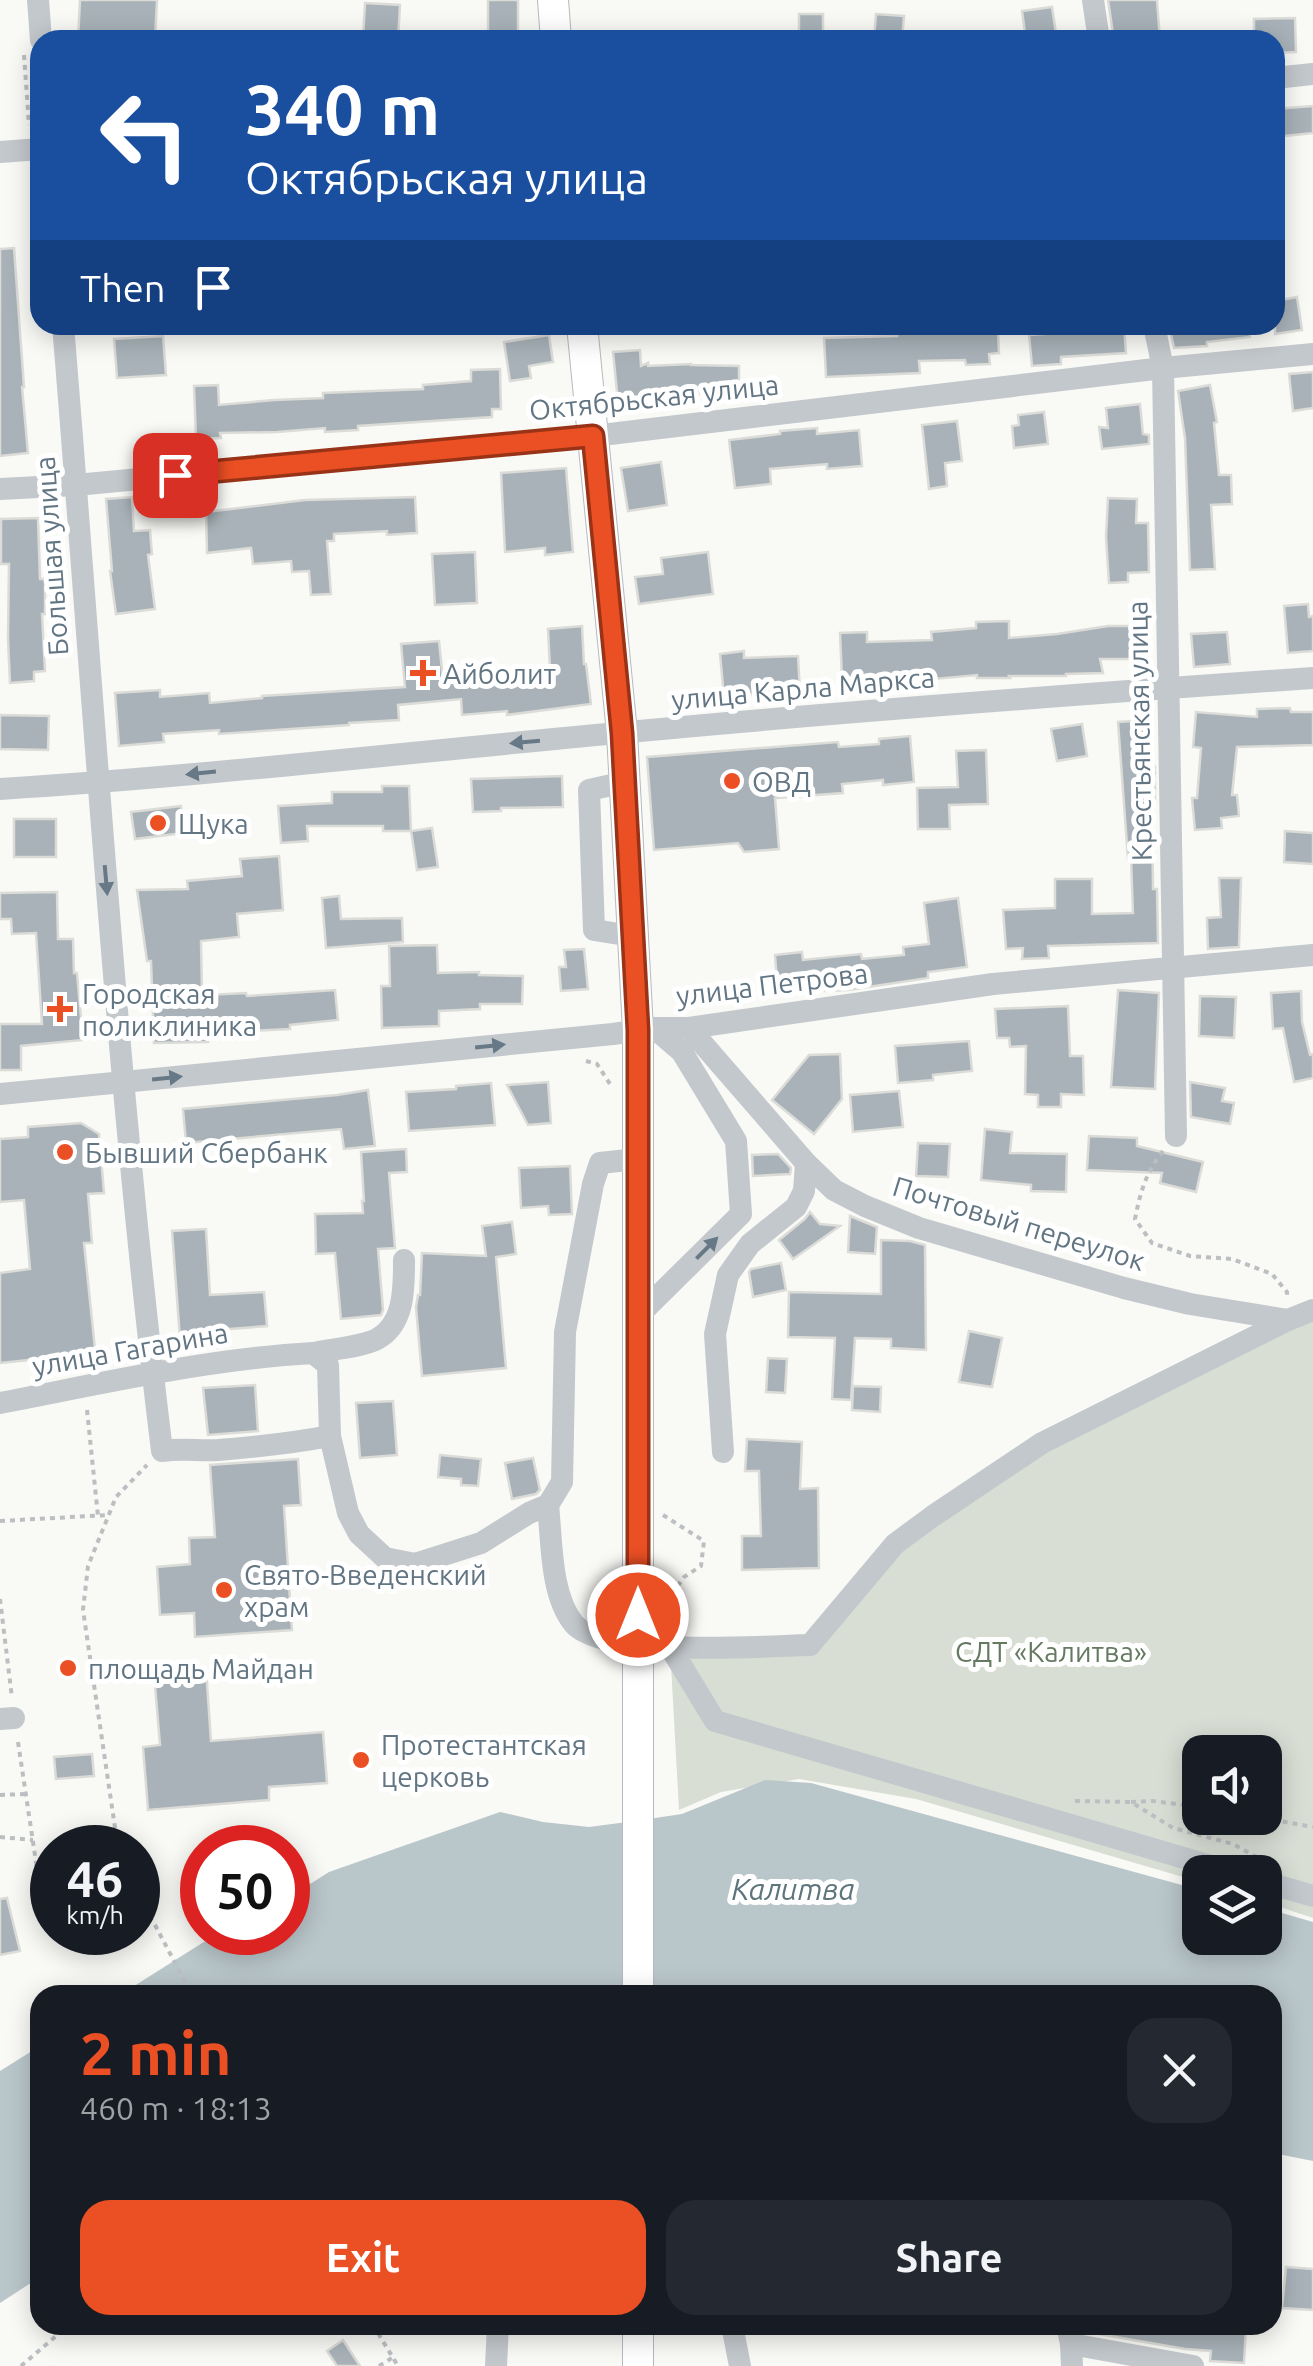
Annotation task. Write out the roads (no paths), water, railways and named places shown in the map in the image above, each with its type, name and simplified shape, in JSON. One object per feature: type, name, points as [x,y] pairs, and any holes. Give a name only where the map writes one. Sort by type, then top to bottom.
[{"type":"main road","points":[[553,0],[555,30]]},
{"type":"main road","points":[[583,335],[622,733],[632,936],[646,1029],[638,1159],[638,1985]]},
{"type":"main road","points":[[638,2335],[638,2366]]},
{"type":"street","points":[[38,0],[40,30]]},
{"type":"street","points":[[1093,0],[1098,30]]},
{"type":"street","points":[[1285,77],[1313,74]]},
{"type":"street","points":[[0,152],[30,150]]},
{"type":"street","name":"Большая улица","points":[[65,335],[97,783],[124,1082]]},
{"type":"street","name":"Крестьянская улица","points":[[1156,335],[1163,368],[1176,1136]]},
{"type":"street","name":"Октябрьская улица","points":[[0,490],[593,436],[1163,368],[1313,354]]},
{"type":"street","name":"улица Карла Маркса","points":[[0,789],[622,733],[1313,678]]},
{"type":"street","name":"улица Петрова","points":[[0,1094],[646,1029],[689,1028],[992,984],[1313,955]]},
{"type":"street","name":"Почтовый переулок","points":[[689,1028],[834,1190],[892,1218],[1031,1261],[1190,1304],[1288,1320]]},
{"type":"street","points":[[638,1316],[741,1214],[736,1142],[682,1052],[646,1029]]},
{"type":"street","points":[[124,1082],[162,1452],[286,1444],[330,1436]]},
{"type":"street","points":[[314,1353],[328,1365],[330,1436],[348,1513],[359,1534],[385,1558],[415,1564],[481,1543],[548,1504],[562,1482],[565,1332],[593,1184],[600,1163],[638,1159]]},
{"type":"street","points":[[723,1452],[716,1334],[728,1275],[750,1244],[796,1207],[804,1191],[806,1163]]},
{"type":"street","name":"улица Гагарина","points":[[0,1403],[152,1374],[270,1355],[314,1353],[375,1340],[387,1330],[401,1308],[404,1260]]},
{"type":"street","points":[[548,1504],[558,1595],[576,1626],[603,1639],[668,1647],[810,1645],[895,1544],[1042,1443],[1313,1311]]},
{"type":"street","points":[[668,1647],[714,1722],[1182,1858]]},
{"type":"street","points":[[1282,1887],[1313,1896]]},
{"type":"street","points":[[496,2366],[498,2335]]},
{"type":"street","points":[[734,2335],[740,2366]]},
{"type":"street","points":[[1070,2345],[1194,2366]]},
{"type":"water","name":"Калитва","points":[[765,1780],[811,1783],[1182,1885],[1182,1955],[1282,1955],[1282,1913],[1313,1922],[1313,2161],[1282,2155],[1282,1985],[136,1985],[183,1955],[310,1955],[310,1884],[329,1872],[500,1812],[589,1827],[682,1814]]},
{"type":"water","points":[[30,2052],[30,2284],[0,2303],[0,2071]]},
{"type":"place","name":"Айболит","points":[[423,673]]},
{"type":"place","name":"ОВД","points":[[732,781]]},
{"type":"place","name":"Щука","points":[[158,823]]},
{"type":"place","name":"Городская поликлиника","points":[[60,1009]]},
{"type":"place","name":"Бывший Сбербанк","points":[[65,1152]]},
{"type":"place","name":"Свято-Введенский храм","points":[[224,1590]]},
{"type":"place","name":"площадь Майдан","points":[[68,1668]]},
{"type":"place","name":"Протестантская церковь","points":[[361,1760]]},
{"type":"park label","name":"СДТ «Калитва»","points":[[1051,1651]]}]
